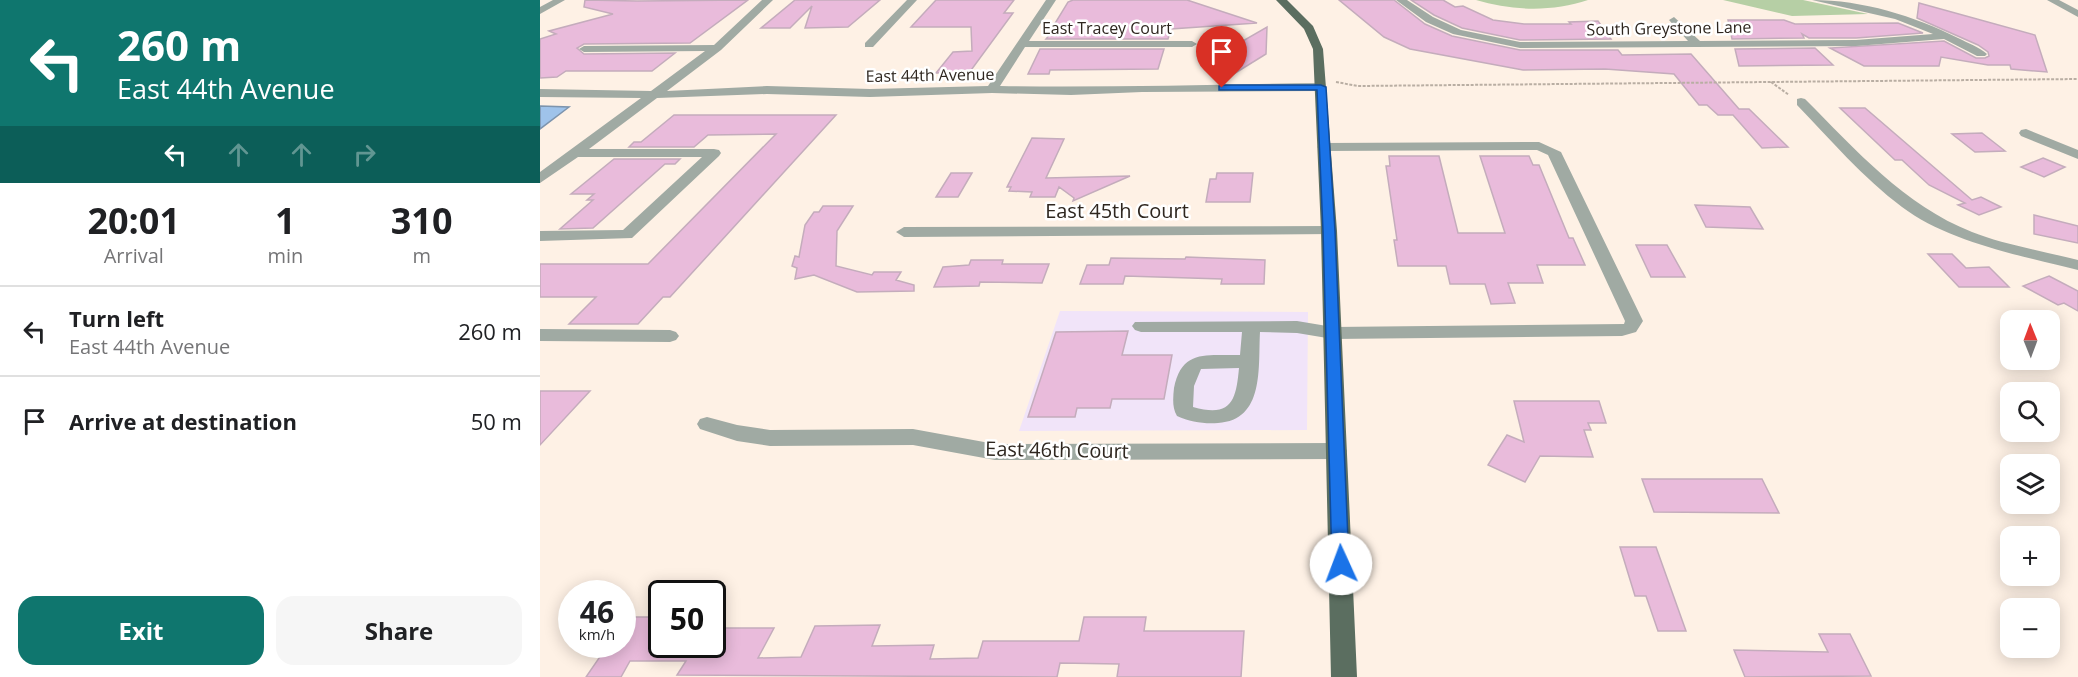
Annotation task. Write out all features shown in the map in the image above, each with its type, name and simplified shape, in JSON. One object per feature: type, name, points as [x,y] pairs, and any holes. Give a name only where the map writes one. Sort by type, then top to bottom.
[{"type":"main road","points":[[1281,0],[1309,28],[1317,49],[1321,87],[1333,333],[1344,677]]},
{"type":"street","points":[[540,11],[560,0]]},
{"type":"street","points":[[540,179],[650,95],[717,48],[768,0]]},
{"type":"street","points":[[869,45],[912,0]]},
{"type":"street","points":[[992,89],[1052,0]]},
{"type":"street","name":"South Greystone Lane","points":[[1401,0],[1440,27],[1487,40],[1551,46],[1865,43],[1948,36]]},
{"type":"street","points":[[1817,0],[1897,16],[1948,36],[1981,54]]},
{"type":"street","points":[[2052,0],[2078,14]]},
{"type":"street","points":[[1674,20],[1698,45]]},
{"type":"street","name":"East Tracey Court","points":[[1022,44],[1192,44]]},
{"type":"street","points":[[584,49],[717,48]]},
{"type":"street","name":"East 44th Avenue","points":[[540,93],[650,95],[767,90],[870,93],[992,89],[1079,91],[1142,88],[1321,87]]},
{"type":"street","points":[[1801,102],[1869,171],[1908,206],[1967,236],[2078,265]]},
{"type":"street","points":[[2026,133],[2078,155]]},
{"type":"street","points":[[1141,326],[1297,327],[1333,333],[1622,330],[1630,328],[1634,321],[1554,152],[1548,148],[1539,146],[1324,147]]},
{"type":"street","points":[[540,236],[627,235],[714,153],[575,153]]},
{"type":"street","name":"East 45th Court","points":[[904,232],[1329,231]]},
{"type":"street","points":[[1248,361],[1251,327]]},
{"type":"street","points":[[540,335],[670,336]]},
{"type":"street","name":"East 46th Court","points":[[707,424],[737,433],[770,438],[913,437],[995,452],[1337,451]]},
{"type":"path","points":[[1770,81],[1777,88]]},
{"type":"shaded area","points":[[1060,311],[1308,312],[1307,430],[1019,431]]},
{"type":"green space","points":[[1476,0],[1588,0],[1561,7],[1532,9]]},
{"type":"green space","points":[[1723,0],[1803,0],[1868,14],[1792,16]]},
{"type":"water","points":[[540,106],[569,107],[540,129]]},
{"type":"building","points":[[585,0],[748,0],[690,43],[584,44],[577,48],[584,54],[675,53],[652,71],[566,71],[557,77],[540,78],[540,39],[556,34],[549,31],[613,14],[584,7]]},
{"type":"building","points":[[795,0],[880,0],[848,27],[805,28],[812,6],[790,28],[761,28]]},
{"type":"building","points":[[936,0],[1014,0],[1004,13],[1013,13],[969,73],[936,73],[953,52],[972,51],[971,27],[911,27]]},
{"type":"building","points":[[1073,0],[1187,0],[1257,23],[1171,29],[1168,39],[1046,39],[1058,25],[1054,25],[1068,2]]},
{"type":"building","points":[[1339,0],[1394,0],[1425,24],[1452,36],[1520,50],[1618,50],[1622,55],[1691,54],[1739,109],[1749,109],[1788,147],[1762,148],[1733,115],[1718,115],[1707,105],[1699,105],[1674,74],[1605,69],[1523,70],[1410,49],[1384,37]]},
{"type":"building","points":[[1411,0],[1443,0],[1455,7],[1463,6],[1493,20],[1524,24],[1571,24],[1569,22],[1598,21],[1611,39],[1520,40],[1462,28],[1434,15]]},
{"type":"building","points":[[1919,3],[2035,35],[2047,72],[2011,69],[2010,65],[1988,65],[1941,57],[1939,66],[1864,66],[1830,48],[1944,41],[1976,58],[1989,56],[1988,52],[1978,45],[1917,18]]},
{"type":"building","points":[[1728,20],[1784,20],[1795,24],[1898,23],[1923,33],[1856,38],[1809,38],[1802,34],[1804,38],[1732,39]]},
{"type":"building","points":[[1267,27],[1266,54],[1229,77],[1232,61],[1215,57]]},
{"type":"building","points":[[1815,48],[1833,65],[1739,66],[1735,49]]},
{"type":"building","points":[[1040,49],[1164,49],[1158,69],[1050,70],[1049,74],[1028,74]]},
{"type":"building","points":[[1840,108],[1865,108],[1972,200],[1981,197],[2001,207],[1979,215],[1958,205],[1965,203],[1929,185],[1902,160],[1895,160]]},
{"type":"building","points":[[674,115],[836,115],[670,297],[663,297],[638,324],[569,324],[596,297],[540,297],[540,264],[648,264],[776,134],[708,135],[694,147],[629,147],[634,142],[641,142]]},
{"type":"building","points":[[1982,133],[2005,151],[1975,152],[1952,134]]},
{"type":"building","points":[[1032,138],[1064,139],[1046,178],[1130,176],[1073,201],[1074,198],[1059,187],[1055,197],[1030,197],[1032,192],[1009,191],[1011,187],[1007,187]]},
{"type":"building","points":[[1389,156],[1439,156],[1458,233],[1505,233],[1480,156],[1529,156],[1533,165],[1539,165],[1569,238],[1573,238],[1585,265],[1537,265],[1543,283],[1508,283],[1515,303],[1491,304],[1485,284],[1450,284],[1446,266],[1398,266],[1394,240],[1397,240],[1386,166],[1390,166]]},
{"type":"building","points":[[2043,158],[2065,167],[2044,177],[2021,167]]},
{"type":"building","points":[[614,159],[680,159],[675,164],[665,164],[593,228],[560,229],[593,200],[587,200],[594,194],[571,194]]},
{"type":"building","points":[[951,173],[972,173],[958,197],[936,197]]},
{"type":"building","points":[[1217,173],[1253,173],[1250,202],[1206,202],[1210,179],[1216,179]]},
{"type":"building","points":[[1695,205],[1750,207],[1763,229],[1706,227]]},
{"type":"building","points":[[823,206],[853,206],[837,231],[836,266],[872,275],[874,272],[901,272],[896,280],[914,285],[914,291],[857,292],[814,275],[795,279],[797,268],[792,266],[795,256],[799,257],[805,225],[814,212],[819,212]]},
{"type":"building","points":[[2034,215],[2078,226],[2078,243],[2034,234]]},
{"type":"building","points":[[1636,245],[1667,245],[1685,277],[1651,277]]},
{"type":"building","points":[[1928,254],[1952,254],[1966,268],[1989,267],[2009,287],[1959,287]]},
{"type":"building","points":[[1186,257],[1265,260],[1264,284],[1221,284],[1222,279],[1125,276],[1123,284],[1080,284],[1087,265],[1109,265],[1111,258],[1185,259]]},
{"type":"building","points":[[971,260],[1003,260],[1002,264],[1049,264],[1042,283],[980,282],[979,286],[934,287],[943,267],[969,265]]},
{"type":"building","points":[[2049,276],[2078,291],[2078,311],[2064,303],[2058,305],[2023,286]]},
{"type":"building","points":[[1128,331],[1122,355],[1172,355],[1164,399],[1112,399],[1110,408],[1077,408],[1075,417],[1028,417],[1056,332]]},
{"type":"building","points":[[540,391],[590,391],[540,445]]},
{"type":"building","points":[[1514,401],[1599,401],[1606,423],[1588,423],[1591,430],[1584,430],[1593,457],[1540,456],[1525,482],[1488,465],[1507,435],[1524,442]]},
{"type":"building","points":[[1642,479],[1762,479],[1779,513],[1654,512]]},
{"type":"building","points":[[1620,547],[1656,547],[1686,631],[1658,631],[1646,596],[1635,596]]},
{"type":"building","points":[[636,617],[648,617],[648,658],[726,658],[726,628],[774,628],[758,658],[801,657],[815,626],[880,625],[872,646],[934,645],[930,659],[978,658],[983,641],[1079,641],[1084,617],[1146,617],[1144,631],[1244,631],[1241,677],[1117,677],[1119,664],[1060,663],[1057,677],[677,675],[686,661],[630,661],[621,677],[586,677],[599,658],[636,658]]},
{"type":"building","points":[[1819,634],[1850,634],[1871,676],[1745,677],[1734,650],[1828,652]]},
{"type":"route","points":[[1222,88],[1321,87],[1329,231],[1341,564]]}]
